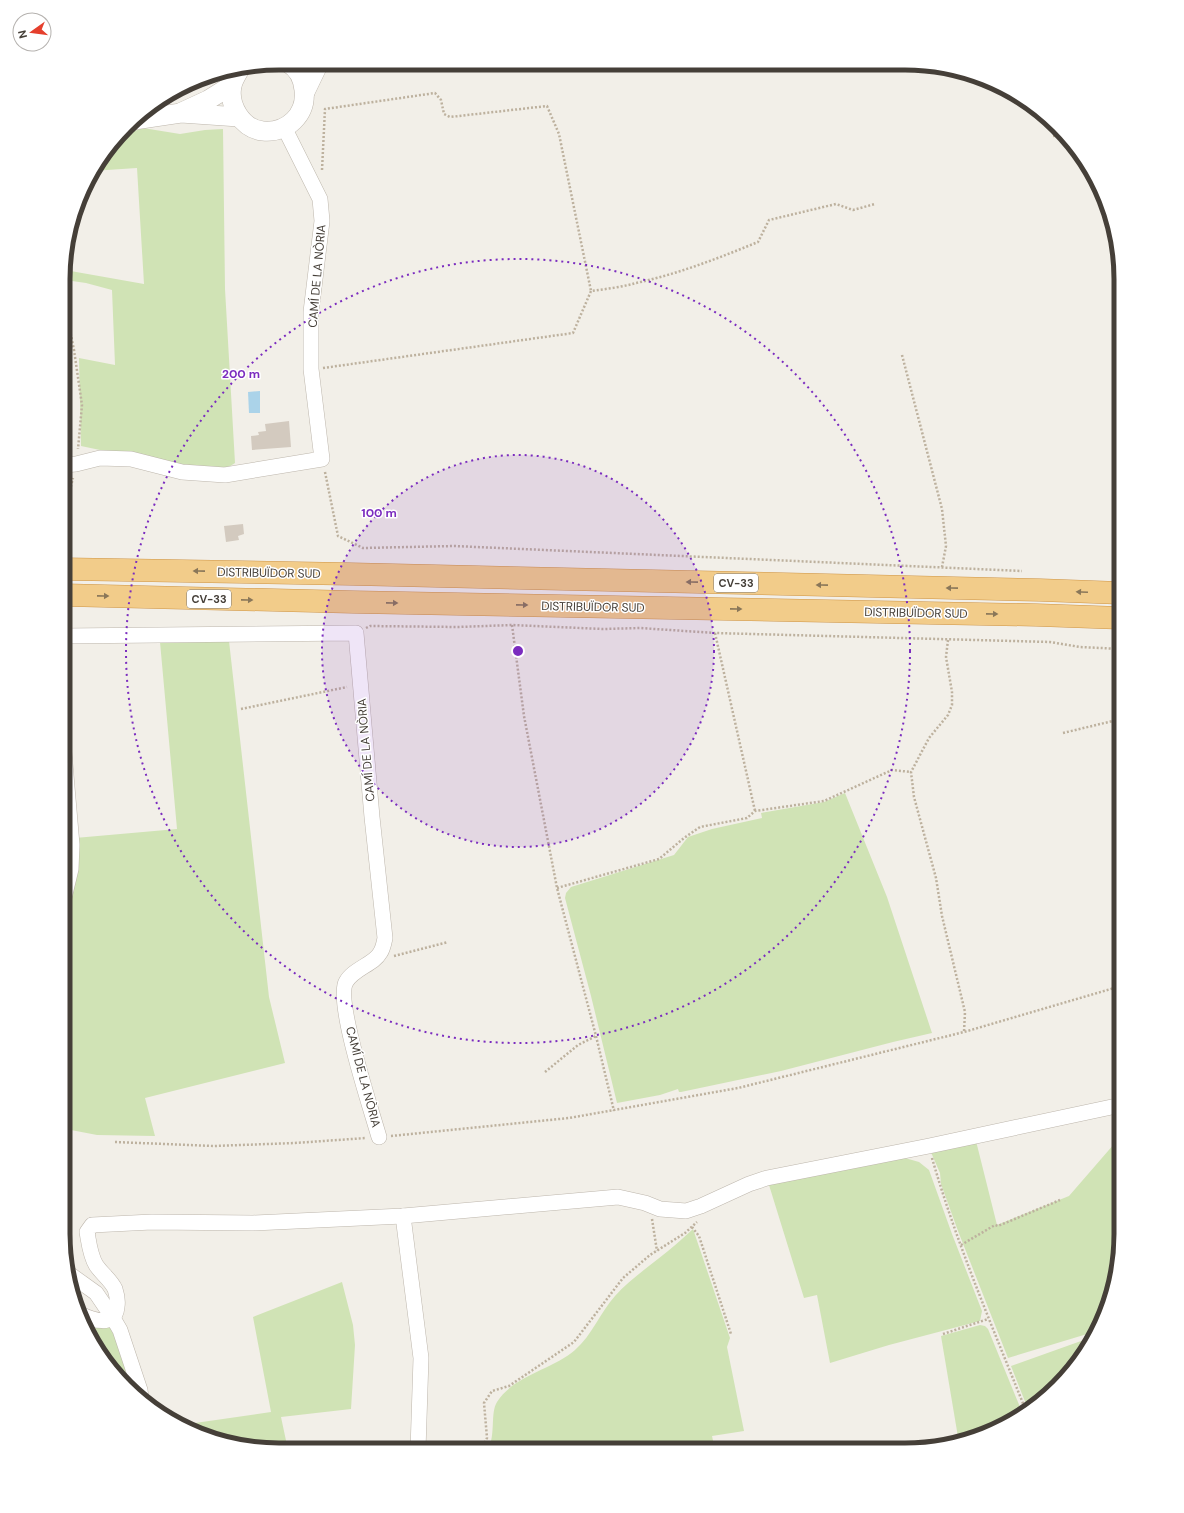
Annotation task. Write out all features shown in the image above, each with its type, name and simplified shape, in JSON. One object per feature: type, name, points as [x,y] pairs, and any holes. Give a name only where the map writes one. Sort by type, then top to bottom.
[{"type":"highway","name":"DISTRIBUÏDOR SUD","points":[[70,569],[404,575],[1114,593]]},
{"type":"highway","name":"DISTRIBUÏDOR SUD","points":[[70,595],[1114,618]]},
{"type":"street","points":[[236,77],[231,97],[234,110],[239,117],[249,126],[262,131],[279,130],[293,122],[301,112],[305,92],[304,82],[297,70]]},
{"type":"street","points":[[305,92],[316,70]]},
{"type":"street","points":[[181,113],[208,100],[236,77]]},
{"type":"street","points":[[146,118],[181,113],[239,117]]},
{"type":"street","name":"CAMÍ DE LA NÒRIA","points":[[284,127],[320,199],[322,221],[311,312],[311,369],[322,459]]},
{"type":"street","points":[[70,465],[100,458],[131,459],[182,472],[225,475],[322,459]]},
{"type":"street","points":[[70,636],[356,633]]},
{"type":"street","name":"CAMÍ DE LA NÒRIA","points":[[356,633],[385,938],[380,953],[355,972],[345,983],[344,997],[352,1042],[379,1137]]},
{"type":"street","points":[[70,822],[72,845],[70,873]]},
{"type":"street","points":[[87,1317],[98,1321],[113,1318],[117,1309],[118,1299],[115,1288],[96,1265],[90,1248],[87,1232],[92,1225],[152,1222],[253,1223],[403,1216],[618,1197],[645,1202],[660,1210],[686,1211],[701,1206],[749,1184],[767,1178],[929,1146],[1114,1106]]},
{"type":"street","points":[[403,1216],[421,1358],[418,1443]]},
{"type":"street","points":[[74,1277],[96,1293],[120,1330],[140,1390]]},
{"type":"path","points":[[311,369],[573,333],[591,292],[559,134],[547,106],[450,117],[444,114],[441,100],[435,93],[325,109],[320,199]]},
{"type":"path","points":[[591,292],[636,284],[730,254],[758,242],[769,220],[836,204],[853,210],[875,204]]},
{"type":"path","points":[[70,330],[82,405],[70,465]]},
{"type":"path","points":[[902,355],[942,509],[946,546],[942,567]]},
{"type":"path","points":[[322,459],[338,536],[364,548],[454,546],[1027,571]]},
{"type":"path","points":[[512,625],[524,716],[557,888],[614,1111]]},
{"type":"path","points":[[356,633],[370,626],[458,627],[512,625],[603,629],[640,628],[715,633],[1050,642],[1080,647],[1114,649]]},
{"type":"path","points":[[715,633],[755,811]]},
{"type":"path","points":[[948,640],[946,657],[952,692],[952,705],[948,715],[929,738],[911,772],[914,796],[936,878],[942,916],[965,1012],[964,1032]]},
{"type":"path","points":[[241,709],[360,685]]},
{"type":"path","points":[[1063,733],[1114,721]]},
{"type":"path","points":[[557,888],[659,859],[700,827],[747,818],[755,811],[824,800],[892,770],[911,772]]},
{"type":"path","points":[[392,957],[448,942]]},
{"type":"path","points":[[115,1142],[214,1146],[295,1143],[379,1137],[569,1118],[738,1088],[964,1032],[1114,988]]},
{"type":"path","points":[[546,1072],[578,1045],[596,1036]]},
{"type":"path","points":[[929,1146],[946,1206],[988,1319],[1024,1406]]},
{"type":"path","points":[[961,1245],[996,1225],[998,1226],[1060,1200]]},
{"type":"path","points":[[654,1206],[652,1214],[657,1250]]},
{"type":"path","points":[[484,1443],[487,1438],[484,1403],[492,1391],[509,1386],[574,1342],[622,1278],[657,1250],[692,1227],[697,1222],[701,1206]]},
{"type":"path","points":[[692,1227],[699,1236],[731,1334]]},
{"type":"path","points":[[943,1334],[988,1319]]},
{"type":"green space","points":[[143,128],[180,134],[223,129],[225,289],[235,463],[224,470],[195,470],[81,446],[79,358],[115,365],[112,290],[86,283],[70,281],[70,271],[144,284],[137,168],[100,170],[113,152],[129,133]]},
{"type":"green space","points":[[70,410],[72,461],[70,461]]},
{"type":"green space","points":[[229,641],[269,997],[285,1063],[145,1098],[155,1136],[97,1135],[71,1130],[70,1123],[70,900],[76,876],[75,838],[177,829],[160,642]]},
{"type":"green space","points":[[845,793],[887,897],[932,1033],[781,1071],[681,1092],[679,1092],[678,1089],[660,1095],[617,1103],[565,898],[566,893],[571,887],[674,855],[688,837],[712,829],[762,818],[761,813],[824,802]]},
{"type":"green space","points":[[976,1141],[997,1225],[1069,1196],[1114,1144],[1114,1248],[1110,1275],[1103,1301],[1089,1334],[1008,1358],[958,1231],[941,1184],[940,1173],[930,1150]]},
{"type":"green space","points":[[905,1158],[919,1162],[929,1170],[982,1311],[980,1321],[889,1345],[830,1363],[817,1295],[804,1298],[769,1185]]},
{"type":"green space","points":[[693,1229],[730,1338],[727,1347],[744,1431],[712,1436],[714,1443],[490,1443],[495,1407],[504,1393],[513,1385],[556,1363],[575,1350],[586,1338],[615,1296],[634,1278]]},
{"type":"green space","points":[[342,1282],[353,1325],[355,1345],[351,1409],[281,1417],[287,1443],[265,1443],[238,1439],[212,1432],[191,1423],[271,1412],[253,1317]]},
{"type":"green space","points":[[980,1325],[985,1326],[988,1329],[1020,1407],[1018,1410],[985,1427],[958,1436],[941,1336]]},
{"type":"green space","points":[[92,1326],[110,1327],[119,1346],[129,1380],[105,1350]]},
{"type":"green space","points":[[1086,1339],[1071,1361],[1053,1382],[1026,1404],[1011,1366]]},
{"type":"water","points":[[260,391],[260,413],[249,413],[248,392]]},
{"type":"building","points":[[289,421],[291,447],[252,450],[251,436],[259,435],[258,432],[266,431],[265,424]]},
{"type":"building","points":[[243,524],[244,534],[238,536],[239,540],[226,542],[224,526]]}]
